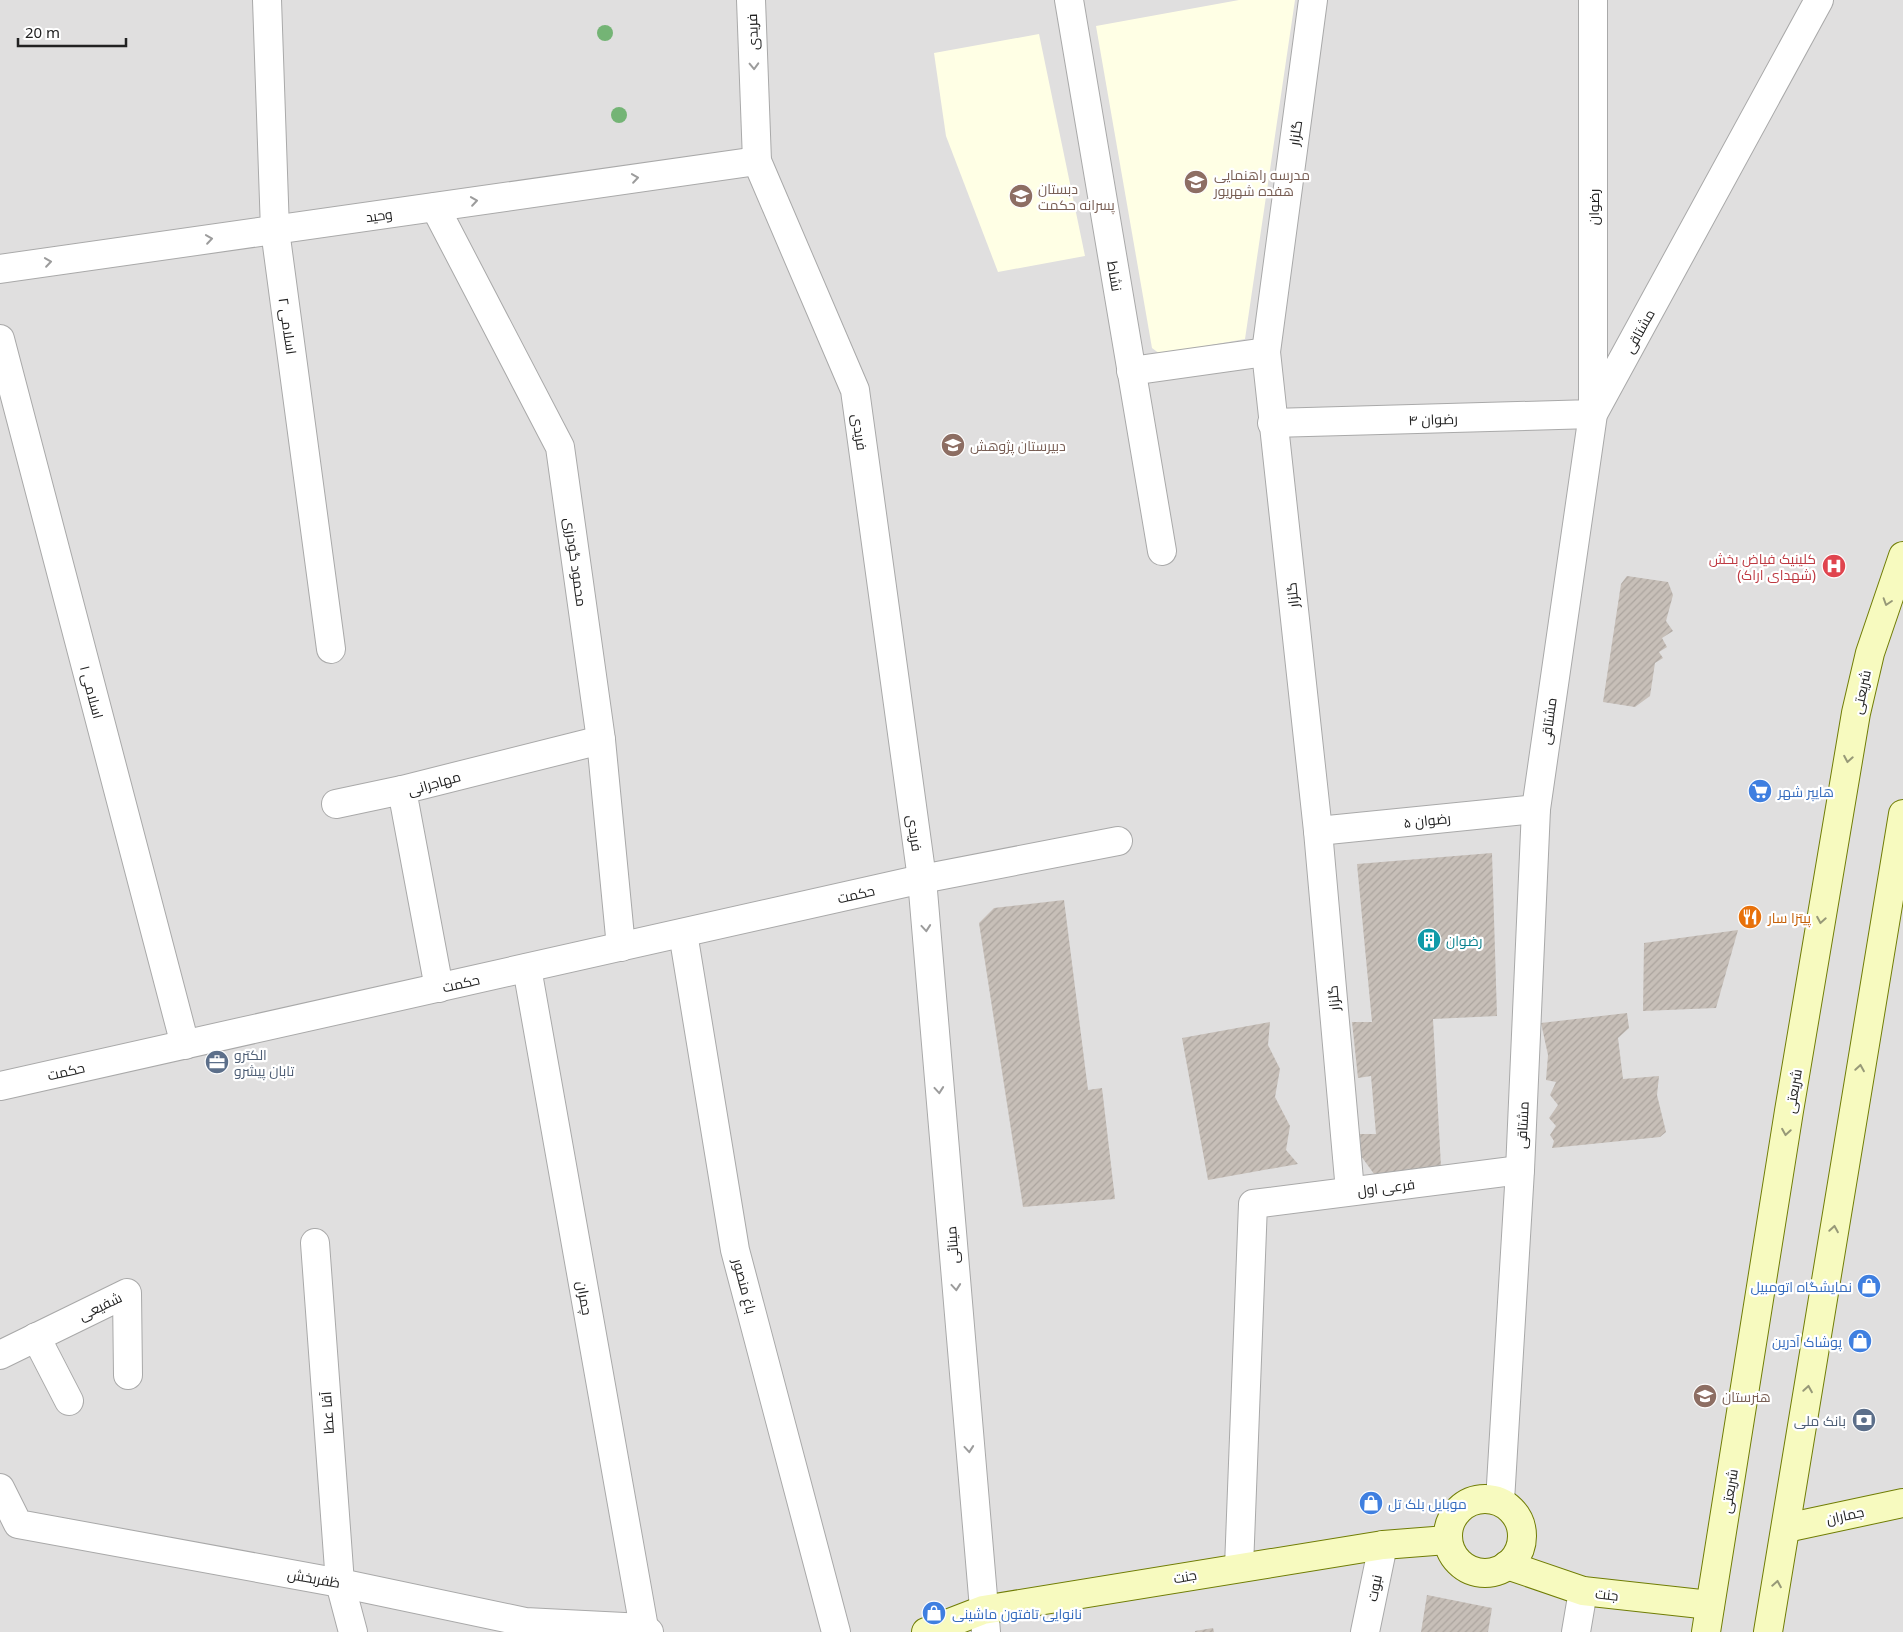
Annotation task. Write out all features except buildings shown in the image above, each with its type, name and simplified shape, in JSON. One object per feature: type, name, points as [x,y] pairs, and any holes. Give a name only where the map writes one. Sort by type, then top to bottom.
[{"type":"main road","name":"شریعتی","points":[[1706,1632],[1789,1111],[1856,713],[1870,653],[1903,556]]},
{"type":"main road","points":[[1768,1632],[1903,814]]},
{"type":"main road","points":[[1487,1498],[1500,1501],[1516,1515],[1522,1536],[1518,1552],[1507,1565],[1498,1571],[1475,1572],[1456,1560],[1447,1540],[1448,1527],[1454,1515],[1462,1506],[1474,1500],[1487,1498]]},
{"type":"main road","name":"جماران","points":[[1786,1528],[1903,1503]]},
{"type":"main road","name":"جنت","points":[[926,1632],[1239,1567],[1383,1545],[1447,1540]]},
{"type":"main road","name":"جنت","points":[[1507,1565],[1583,1592],[1710,1605]]},
{"type":"street","name":"اسلامی ۲","points":[[267,0],[275,230],[331,650]]},
{"type":"street","name":"فریدی","points":[[751,0],[758,161],[855,390],[922,879]]},
{"type":"street","name":"نشاط","points":[[1069,0],[1162,551]]},
{"type":"street","name":"گلزار","points":[[1313,0],[1266,352],[1272,423],[1318,831],[1350,1192]]},
{"type":"street","name":"رضوان","points":[[1593,0],[1593,414]]},
{"type":"street","name":"مشتاقی","points":[[1500,1501],[1520,1170],[1536,809],[1593,414],[1820,0]]},
{"type":"street","name":"وحید","points":[[0,269],[758,161]]},
{"type":"street","name":"محمود گودرزی","points":[[435,207],[560,447],[602,740],[621,947]]},
{"type":"street","name":"اسلامی ۱","points":[[0,339],[185,1045]]},
{"type":"street","points":[[1131,371],[1266,352]]},
{"type":"street","name":"رضوان ۴","points":[[1272,423],[1593,414]]},
{"type":"street","name":"مهاجرانی","points":[[439,988],[402,790],[602,740]]},
{"type":"street","points":[[336,804],[402,790]]},
{"type":"street","name":"رضوان ۵","points":[[1318,831],[1536,809]]},
{"type":"street","name":"حکمت","points":[[0,1086],[922,879],[1118,841]]},
{"type":"street","name":"مینائی","points":[[922,879],[985,1621]]},
{"type":"street","name":"باغ منصور","points":[[683,933],[735,1250],[836,1632]]},
{"type":"street","name":"چمران","points":[[527,968],[646,1630]]},
{"type":"street","name":"فرعی اول","points":[[1239,1567],[1253,1204],[1520,1170]]},
{"type":"street","name":"آقا عطا","points":[[315,1243],[340,1583],[353,1632]]},
{"type":"street","name":"شفیعی","points":[[0,1354],[127,1293],[128,1375]]},
{"type":"street","points":[[36,1337],[69,1401]]},
{"type":"street","name":"ظفربخش","points":[[0,1488],[9,1528],[340,1583],[527,1627],[646,1630]]},
{"type":"street","name":"نبوت","points":[[1365,1632],[1383,1545]]},
{"type":"street","points":[[1576,1632],[1583,1592]]},
{"type":"shaded area","points":[[0,0],[1903,0],[1903,1632],[0,1632]]},
{"type":"shaded area","name":"مدرسه راهنمایی هفده شهریور","points":[[1239,0],[1295,0],[1245,339],[1160,354],[1152,348],[1096,26]]},
{"type":"shaded area","name":"دبستان پسرانه حکمت","points":[[1039,34],[1085,256],[998,272],[946,136],[934,53]]},
{"type":"place","name":"مدرسه راهنمایی هفده شهریور","points":[[1196,182]]},
{"type":"place","name":"دبستان پسرانه حکمت","points":[[1021,196]]},
{"type":"place","name":"دبیرستان پژوهش","points":[[953,445]]},
{"type":"place","name":"کلینیک فیاض بخش (شهدای اراک)","points":[[1834,566]]},
{"type":"place","name":"هایپر شهر","points":[[1760,791]]},
{"type":"place","name":"پیتزا سار","points":[[1750,917]]},
{"type":"place","name":"رضوان","points":[[1429,940]]},
{"type":"place","name":"الکترو تابان پیشرو","points":[[217,1062]]},
{"type":"place","name":"نمایشگاه اتومبیل","points":[[1869,1286]]},
{"type":"place","name":"پوشاک آدرین","points":[[1860,1341]]},
{"type":"place","name":"هنرستان","points":[[1705,1396]]},
{"type":"place","name":"بانک ملی","points":[[1864,1420]]},
{"type":"place","name":"موبایل بلک تل","points":[[1371,1503]]},
{"type":"place","name":"نانوایی تافتون ماشینی","points":[[934,1613]]}]
